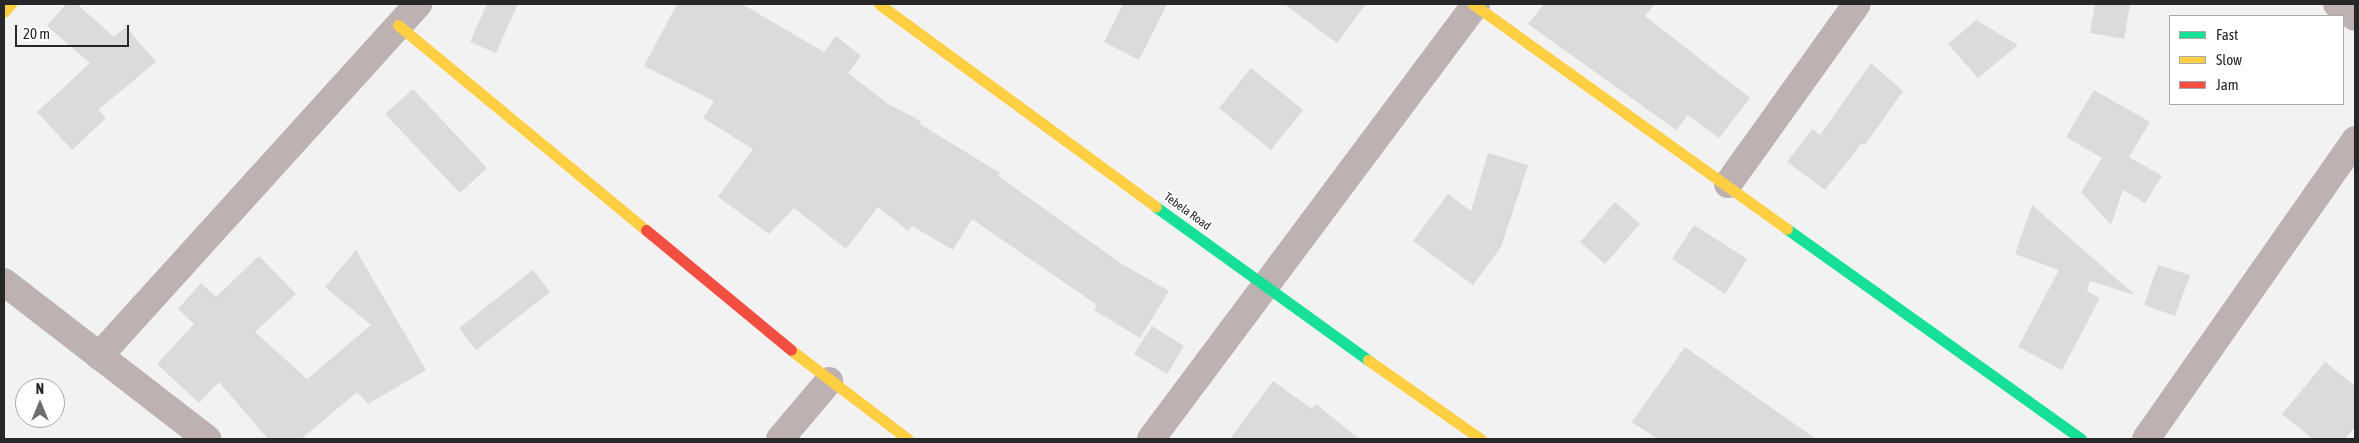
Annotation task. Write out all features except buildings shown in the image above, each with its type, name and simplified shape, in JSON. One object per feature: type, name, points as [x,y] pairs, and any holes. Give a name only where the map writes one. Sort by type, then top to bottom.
[{"type":"street","points":[[4,12],[11,4]]},
{"type":"street","points":[[99,356],[418,4]]},
{"type":"street","name":"Tebela Road","points":[[879,4],[1264,286],[1482,439]]},
{"type":"street","points":[[1150,439],[1474,4],[1728,184],[2081,439]]},
{"type":"street","points":[[1728,184],[1857,4]]},
{"type":"street","points":[[2337,4],[2355,17]]},
{"type":"street","points":[[398,25],[830,381],[908,439]]},
{"type":"street","points":[[2146,439],[2355,140]]},
{"type":"street","points":[[4,282],[208,439]]},
{"type":"street","points":[[780,439],[830,381]]},
{"type":"traffic: fast","points":[[1156,207],[1368,360]]},
{"type":"traffic: fast","points":[[1787,229],[2081,439]]},
{"type":"traffic: slow","points":[[4,12],[11,4]]},
{"type":"traffic: slow","points":[[879,4],[1156,207]]},
{"type":"traffic: slow","points":[[1473,4],[1787,229]]},
{"type":"traffic: slow","points":[[398,25],[646,230]]},
{"type":"traffic: slow","points":[[791,350],[908,439]]},
{"type":"traffic: slow","points":[[1368,360],[1481,439]]},
{"type":"traffic: jam","points":[[646,230],[791,350]]}]
